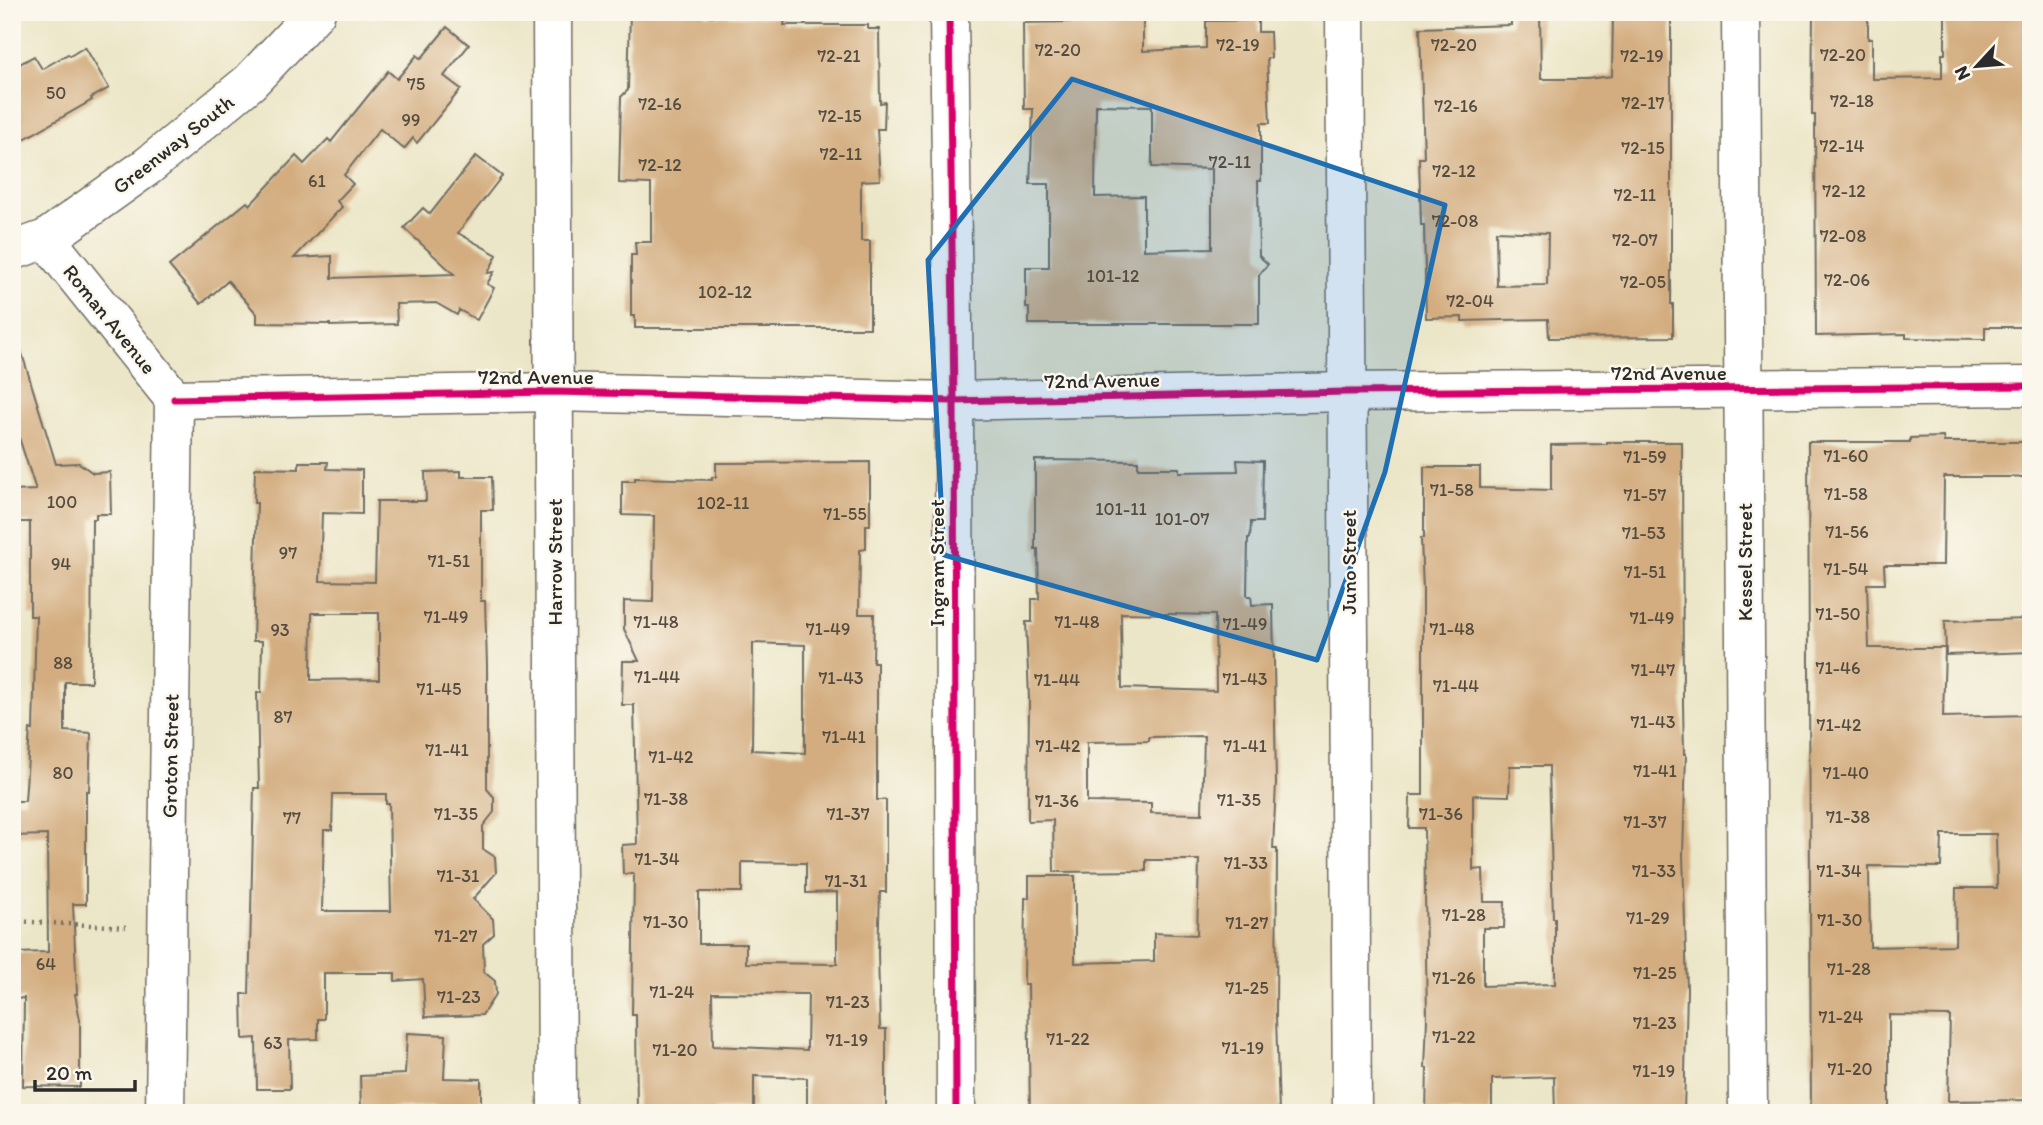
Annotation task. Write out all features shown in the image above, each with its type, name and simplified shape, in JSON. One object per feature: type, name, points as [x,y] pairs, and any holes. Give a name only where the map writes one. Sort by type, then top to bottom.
[{"type":"street","name":"Greenway South","points":[[29,245],[148,166],[250,82],[316,12]]},
{"type":"street","name":"Harrow Street","points":[[552,12],[557,1113]]},
{"type":"street","name":"Ingram Street","points":[[949,12],[954,401],[956,1113]]},
{"type":"street","name":"Juno Street","points":[[1345,12],[1352,1113]]},
{"type":"street","name":"Kessel Street","points":[[1741,12],[1748,1113]]},
{"type":"street","name":"Roman Avenue","points":[[29,245],[174,399]]},
{"type":"street","name":"72nd Avenue","points":[[174,399],[554,392],[954,401],[1347,392],[2031,386]]},
{"type":"street","name":"Groton Street","points":[[165,1113],[174,399]]},
{"type":"path","points":[[12,921],[127,927]]},
{"type":"highlighted area","points":[[1072,79],[1445,205],[1385,472],[1317,660],[944,555],[928,260]]},
{"type":"building","points":[[630,12],[706,12],[706,16],[785,17],[784,25],[868,25],[868,29],[879,29],[880,103],[885,102],[884,129],[877,129],[880,180],[861,181],[861,241],[870,241],[870,328],[635,328],[635,316],[631,316],[631,255],[636,255],[635,242],[651,242],[651,184],[619,183],[621,97],[628,90]]},
{"type":"building","points":[[1613,12],[1671,12],[1673,337],[1549,338],[1548,319],[1462,321],[1462,317],[1426,318],[1419,158],[1424,158],[1420,28],[1511,25],[1511,14],[1540,15],[1541,79],[1612,76]],"holes":[[[1496,231],[1548,233],[1547,285],[1497,286]]]},
{"type":"building","points":[[1813,12],[1868,12],[1868,39],[1872,39],[1872,79],[1942,78],[1945,12],[1973,12],[1973,16],[2031,14],[2031,327],[1985,327],[1985,339],[1906,338],[1906,334],[1816,336]]},
{"type":"building","points":[[1111,15],[1143,15],[1143,51],[1206,48],[1206,21],[1258,20],[1258,32],[1270,32],[1271,58],[1267,58],[1270,123],[1261,123],[1261,181],[1258,181],[1259,256],[1268,264],[1259,275],[1259,324],[1029,324],[1029,308],[1026,308],[1026,267],[1049,267],[1049,184],[1030,184],[1033,109],[1024,109],[1023,23],[1111,21]],"holes":[[[1096,105],[1152,106],[1152,167],[1212,169],[1212,248],[1144,250],[1144,196],[1095,197]]]},
{"type":"building","points":[[447,27],[469,45],[444,76],[461,89],[417,143],[413,138],[404,149],[380,129],[344,175],[353,184],[337,201],[342,207],[294,258],[332,256],[332,278],[454,274],[404,228],[423,208],[430,214],[476,156],[502,176],[458,233],[497,255],[488,273],[494,272],[487,284],[494,288],[477,320],[459,310],[457,315],[436,303],[396,304],[397,324],[330,326],[257,323],[257,314],[228,281],[201,304],[169,266],[247,202],[250,205],[296,156],[304,164],[328,139],[331,142],[388,71],[397,79],[417,55],[421,59]]},
{"type":"building","points":[[85,47],[109,88],[12,146],[12,68],[34,56],[42,69]]},
{"type":"building","points":[[19,344],[56,464],[79,463],[93,473],[110,472],[111,514],[96,514],[96,519],[92,519],[91,682],[65,682],[65,731],[91,733],[89,791],[86,791],[86,904],[73,904],[75,994],[80,1020],[80,1087],[23,1086],[24,998],[16,999],[15,953],[48,952],[47,835],[12,836],[12,801],[25,801],[30,729],[33,730],[36,616],[30,616],[30,522],[12,522],[12,491],[36,490],[12,416],[12,345]]},
{"type":"building","points":[[1943,437],[1944,442],[2031,442],[2031,477],[1944,477],[1943,565],[1884,565],[1885,584],[1867,584],[1869,648],[1945,648],[1943,717],[2031,715],[2031,1100],[1948,1101],[1950,1016],[1889,1015],[1889,1111],[1811,1113],[1808,442],[1910,442],[1910,438]],"holes":[[[1942,834],[1996,834],[1997,888],[1956,888],[1955,945],[1870,947],[1869,866],[1941,867]]]},
{"type":"building","points":[[1682,442],[1683,705],[1686,754],[1683,855],[1687,990],[1684,1113],[1555,1113],[1554,1077],[1492,1079],[1492,1113],[1426,1113],[1424,828],[1409,828],[1410,795],[1423,795],[1421,538],[1424,538],[1424,467],[1480,467],[1480,488],[1551,490],[1551,445]],"holes":[[[1510,766],[1549,766],[1555,984],[1483,986],[1483,928],[1504,928],[1505,902],[1484,902],[1483,869],[1473,870],[1473,795],[1509,796]]]},
{"type":"building","points":[[1035,460],[1138,461],[1138,468],[1179,468],[1179,472],[1238,471],[1237,460],[1263,461],[1262,522],[1251,522],[1248,538],[1247,596],[1251,596],[1252,605],[1273,604],[1276,783],[1273,849],[1277,849],[1276,1017],[1279,1113],[1030,1113],[1028,985],[1024,985],[1025,898],[1029,898],[1029,876],[1075,876],[1075,963],[1154,961],[1154,933],[1197,935],[1199,860],[1146,860],[1146,871],[1054,872],[1053,820],[1028,821],[1029,699],[1026,622],[1032,622],[1032,599],[1039,599],[1038,549],[1035,549]],"holes":[[[1121,613],[1215,615],[1216,691],[1122,688]],[[1204,736],[1202,814],[1151,813],[1151,803],[1087,802],[1087,742],[1149,741],[1149,737]]]},
{"type":"building","points":[[299,462],[328,462],[327,469],[362,470],[362,514],[322,513],[320,581],[375,582],[377,501],[426,501],[425,472],[461,471],[461,477],[492,477],[493,510],[481,510],[481,601],[485,601],[487,665],[487,789],[494,797],[494,812],[483,826],[483,849],[495,857],[496,873],[473,899],[493,919],[494,934],[483,944],[484,972],[495,981],[496,994],[482,1015],[425,1017],[423,979],[395,981],[395,973],[324,973],[324,1019],[318,1019],[318,1039],[289,1040],[290,1089],[257,1089],[256,1038],[243,1039],[242,994],[249,994],[254,788],[259,788],[257,693],[261,693],[262,641],[253,641],[257,503],[254,503],[255,468],[299,469]],"holes":[[[312,613],[379,613],[379,679],[311,680]],[[333,794],[386,794],[386,804],[389,804],[391,911],[322,911],[324,830],[332,830]]]},
{"type":"building","points":[[870,462],[870,525],[866,525],[866,549],[860,550],[859,614],[874,614],[873,662],[877,662],[877,800],[886,800],[886,892],[880,892],[878,953],[880,1029],[886,1029],[886,1113],[807,1112],[807,1078],[754,1076],[754,1109],[714,1110],[715,1113],[637,1113],[636,1015],[632,1015],[634,874],[623,874],[622,845],[637,844],[634,705],[622,705],[623,661],[639,661],[624,629],[624,601],[653,602],[654,516],[622,515],[622,481],[635,481],[635,478],[712,480],[712,477],[716,477],[716,463]],"holes":[[[753,643],[805,645],[805,753],[752,750]],[[742,862],[806,863],[806,893],[837,892],[837,964],[746,963],[746,944],[699,944],[699,892],[742,892]],[[712,993],[808,994],[807,1050],[713,1046]]]},
{"type":"building","points":[[2031,619],[2031,652],[1946,655],[1945,621]]},
{"type":"building","points":[[407,1033],[446,1035],[444,1078],[481,1079],[481,1113],[436,1113],[436,1107],[361,1110],[360,1076],[405,1074]]},
{"type":"cycle path","points":[[949,12],[954,401],[956,1113]]},
{"type":"cycle path","points":[[174,399],[554,392],[954,401],[1347,392],[2031,386]]}]
